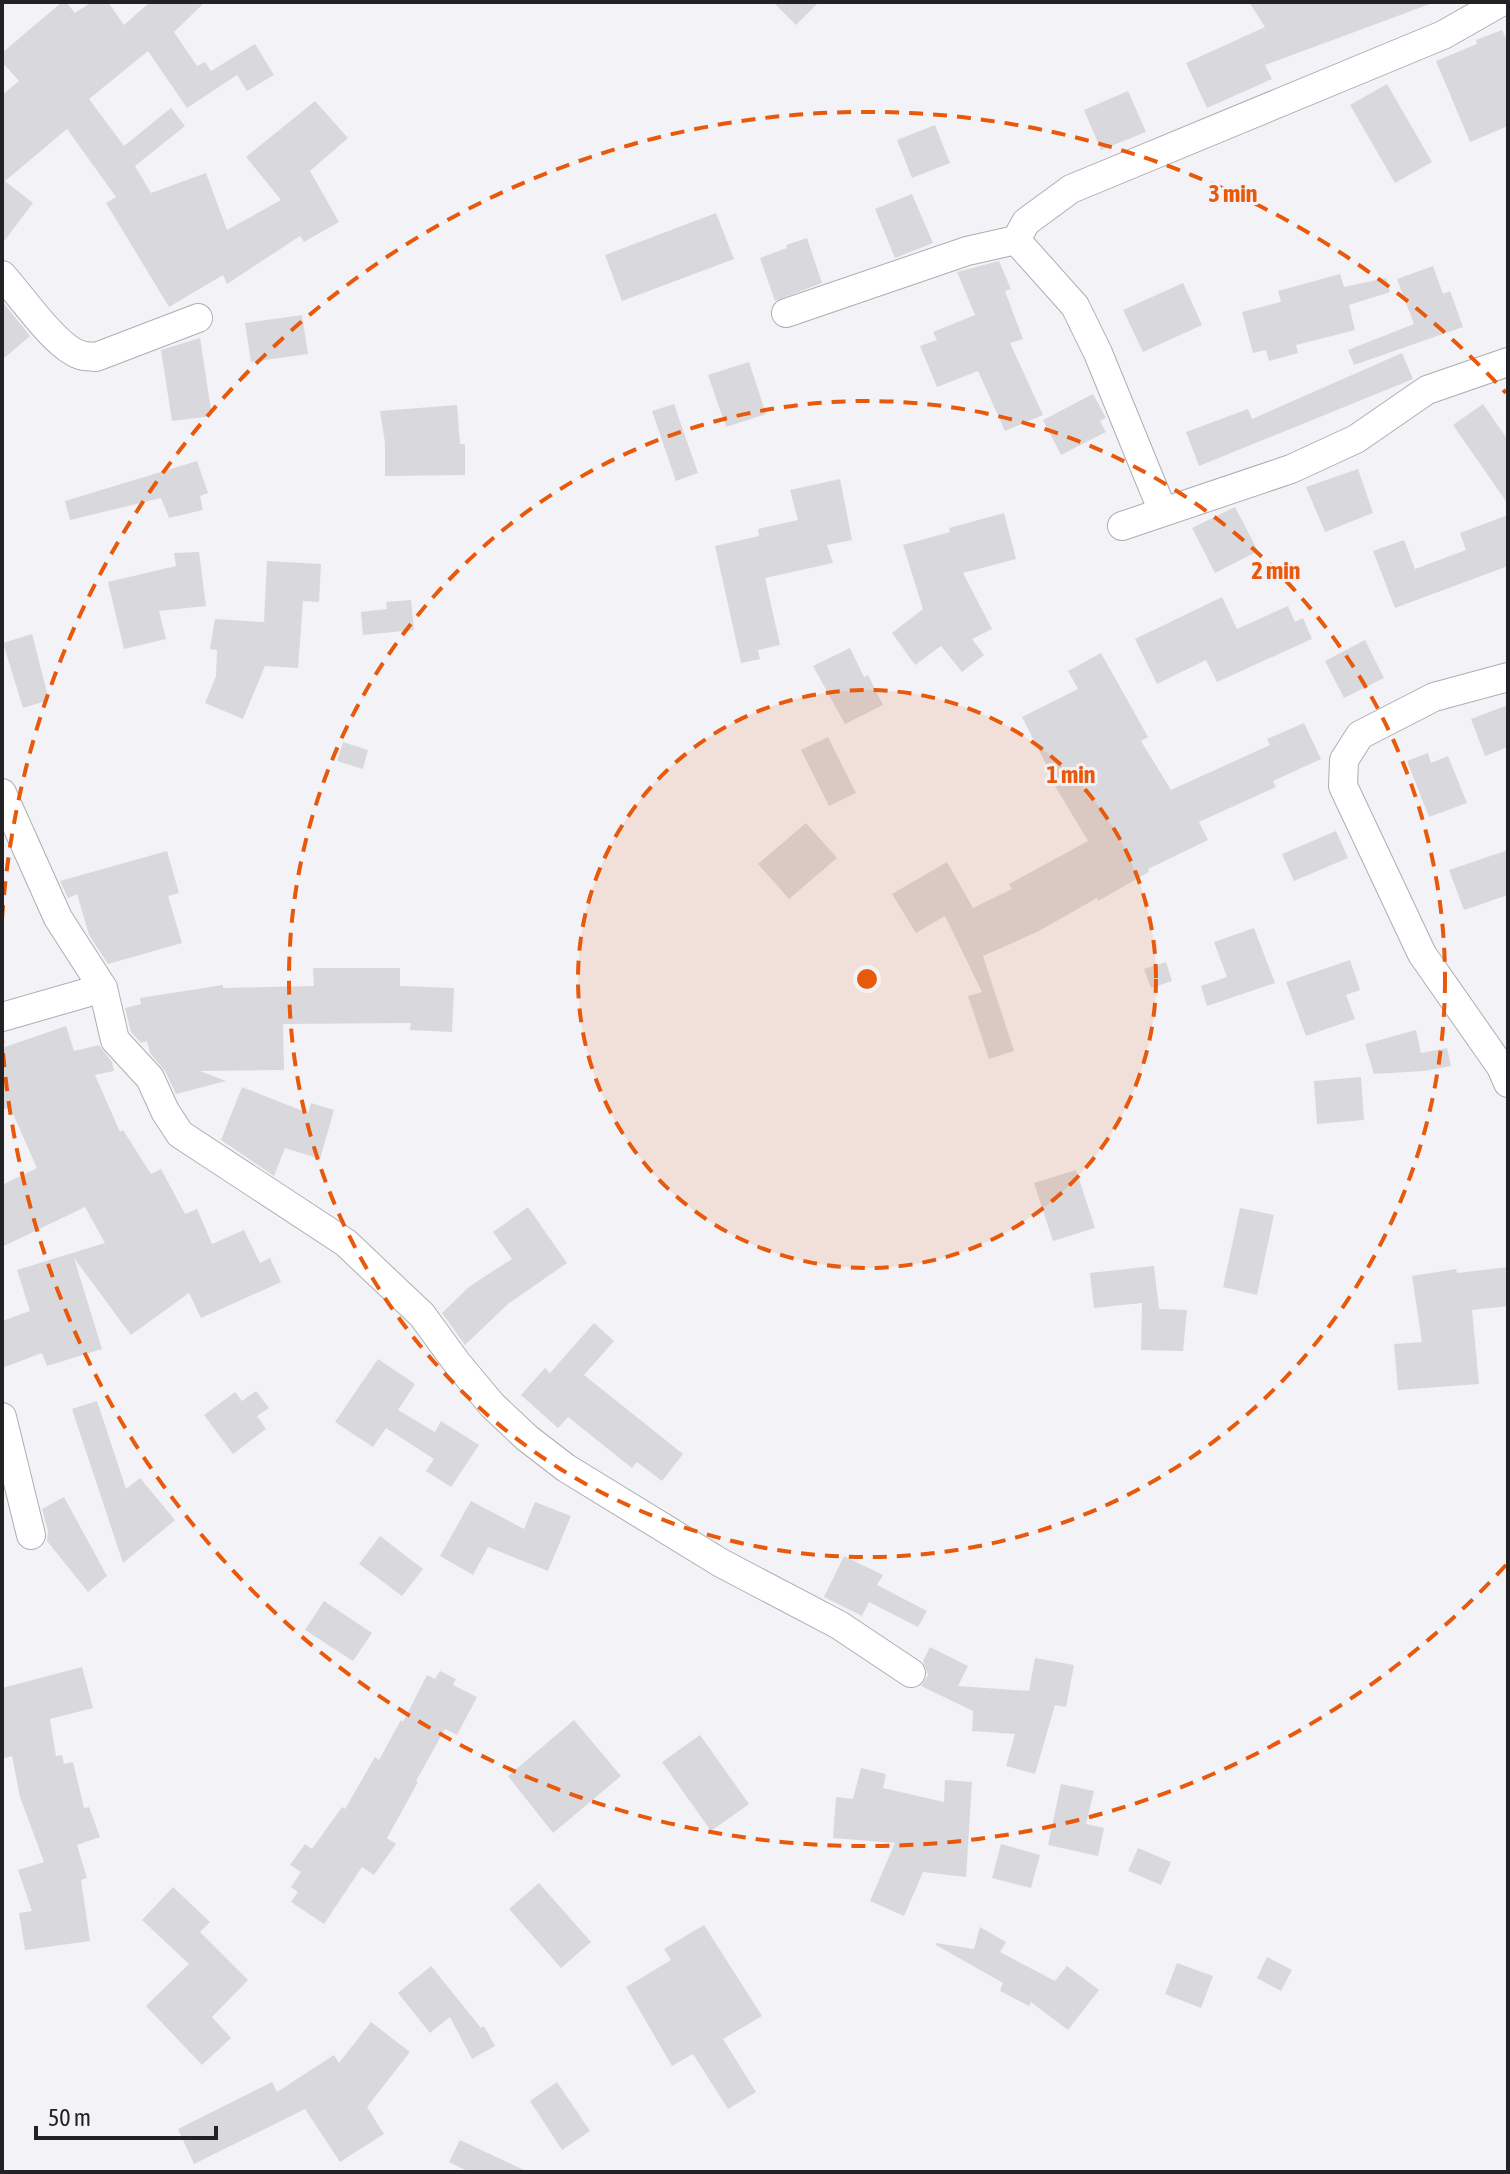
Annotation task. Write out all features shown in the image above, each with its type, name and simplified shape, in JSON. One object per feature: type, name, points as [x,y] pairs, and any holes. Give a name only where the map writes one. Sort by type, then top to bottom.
[{"type":"street","points":[[786,313],[967,251],[1016,240],[1026,222],[1071,189],[1443,35],[1501,2]]},
{"type":"street","points":[[1016,240],[1075,306],[1098,353],[1163,512]]},
{"type":"street","points":[[2,275],[55,336],[71,351],[83,356],[96,357],[198,318]]},
{"type":"street","points":[[1122,526],[1291,469],[1356,439],[1427,390],[1508,362]]},
{"type":"street","points":[[1508,677],[1434,697],[1360,735],[1344,760],[1343,786],[1422,954],[1501,1067],[1508,1083]]},
{"type":"street","points":[[2,793],[58,918],[103,988],[115,1040],[150,1078],[180,1134],[346,1243],[422,1315],[492,1405],[527,1438],[566,1468],[708,1556],[839,1625],[911,1673]]},
{"type":"street","points":[[2,1017],[103,988]]},
{"type":"street","points":[[2,1417],[31,1535]]},
{"type":"building","points":[[62,2],[66,2],[75,13],[92,2],[108,2],[124,25],[150,2],[205,2],[174,32],[197,66],[205,62],[211,71],[255,44],[274,75],[247,91],[237,75],[187,108],[148,51],[89,99],[124,146],[171,108],[185,126],[135,166],[151,193],[206,173],[227,230],[281,200],[246,157],[315,101],[348,138],[310,171],[339,222],[304,242],[300,236],[227,284],[223,275],[169,307],[106,203],[116,197],[67,129],[5,181],[33,203],[2,244],[2,95],[19,81],[2,62],[2,53]]},
{"type":"building","points":[[773,2],[819,2],[796,25]]},
{"type":"building","points":[[1249,2],[1430,4],[1265,65],[1272,79],[1207,108],[1186,63],[1265,27]]},
{"type":"building","points":[[1502,30],[1508,42],[1508,126],[1470,142],[1436,61]]},
{"type":"building","points":[[1387,84],[1432,162],[1395,183],[1350,105]]},
{"type":"building","points":[[1128,91],[1146,132],[1101,150],[1084,110]]},
{"type":"building","points":[[935,125],[950,163],[912,178],[897,140]]},
{"type":"building","points":[[912,194],[933,243],[895,258],[875,209]]},
{"type":"building","points":[[716,213],[734,259],[622,301],[605,255]]},
{"type":"building","points":[[807,238],[822,283],[775,301],[760,258]]},
{"type":"building","points":[[999,261],[1011,289],[1005,291],[1023,339],[1010,343],[1043,415],[1005,431],[978,371],[937,387],[920,346],[937,340],[933,332],[975,315],[957,272]]},
{"type":"building","points":[[1433,266],[1443,294],[1450,291],[1463,327],[1354,365],[1348,350],[1414,324],[1397,279]]},
{"type":"building","points":[[1340,274],[1344,287],[1386,278],[1390,292],[1349,305],[1355,330],[1296,345],[1298,353],[1269,361],[1266,350],[1253,353],[1242,312],[1281,302],[1278,291]]},
{"type":"building","points":[[1183,283],[1202,325],[1143,352],[1123,310]]},
{"type":"building","points":[[2,301],[30,336],[2,360]]},
{"type":"building","points":[[302,315],[308,354],[251,362],[245,323]]},
{"type":"building","points":[[200,338],[212,416],[172,421],[161,350]]},
{"type":"building","points":[[1402,353],[1413,379],[1199,466],[1186,432],[1248,409],[1252,419]]},
{"type":"building","points":[[749,362],[766,414],[726,427],[708,375]]},
{"type":"building","points":[[1093,394],[1106,418],[1100,421],[1106,432],[1061,455],[1043,420]]},
{"type":"building","points":[[674,404],[698,473],[676,481],[652,411]]},
{"type":"building","points":[[1483,404],[1508,440],[1508,504],[1453,425]]},
{"type":"building","points":[[457,405],[460,444],[465,444],[465,475],[385,476],[385,443],[380,411]]},
{"type":"building","points":[[197,461],[208,493],[200,496],[203,510],[169,518],[161,498],[70,520],[65,501]]},
{"type":"building","points":[[1358,469],[1373,513],[1325,532],[1306,487]]},
{"type":"building","points":[[840,479],[852,540],[827,545],[833,563],[765,578],[780,645],[758,650],[760,659],[741,663],[715,546],[759,536],[758,529],[798,520],[790,490]]},
{"type":"building","points":[[1235,507],[1258,551],[1215,573],[1192,528]]},
{"type":"building","points":[[1004,513],[1016,559],[963,573],[992,629],[972,639],[984,655],[962,672],[941,646],[915,665],[892,633],[923,609],[903,545]]},
{"type":"building","points":[[1508,515],[1508,566],[1395,608],[1373,551],[1404,540],[1415,569],[1466,550],[1460,533]]},
{"type":"building","points":[[199,552],[206,606],[159,611],[166,639],[124,649],[108,582],[176,566],[174,553]]},
{"type":"building","points":[[267,561],[321,564],[319,602],[303,601],[298,668],[265,666],[243,719],[205,703],[216,676],[217,650],[210,649],[215,619],[264,622]]},
{"type":"building","points":[[1222,597],[1237,629],[1288,606],[1295,622],[1303,618],[1312,639],[1217,682],[1206,660],[1157,684],[1135,639]]},
{"type":"building","points":[[411,600],[414,630],[363,635],[361,612],[387,609],[386,602]]},
{"type":"building","points":[[32,634],[49,700],[23,708],[3,643]]},
{"type":"building","points":[[1365,640],[1384,678],[1344,698],[1325,661]]},
{"type":"building","points":[[850,648],[864,677],[868,675],[883,705],[845,724],[813,666]]},
{"type":"building","points":[[1101,653],[1148,737],[1141,741],[1171,790],[1270,745],[1267,739],[1304,723],[1321,759],[1273,781],[1276,787],[1199,822],[1208,840],[1148,869],[1149,872],[1098,901],[1097,898],[1037,932],[983,956],[1014,1051],[989,1059],[968,996],[982,992],[945,916],[916,933],[892,894],[947,862],[973,908],[1012,889],[1009,884],[1088,841],[1044,768],[1047,766],[1022,717],[1078,689],[1068,671]]},
{"type":"building","points":[[1508,705],[1508,747],[1485,756],[1471,719]]},
{"type":"building","points":[[828,737],[856,793],[829,806],[801,750]]},
{"type":"building","points":[[343,742],[368,750],[363,769],[337,761]]},
{"type":"building","points":[[1428,753],[1431,763],[1448,756],[1467,803],[1429,817],[1407,761]]},
{"type":"building","points":[[806,823],[837,858],[789,899],[758,864]]},
{"type":"building","points":[[1336,831],[1348,858],[1294,881],[1282,854]]},
{"type":"building","points":[[1508,850],[1508,895],[1464,910],[1449,870]]},
{"type":"building","points":[[167,851],[179,893],[168,896],[182,943],[108,964],[89,935],[77,894],[68,898],[60,881]]},
{"type":"building","points":[[1254,928],[1275,983],[1207,1006],[1201,986],[1227,977],[1214,942]]},
{"type":"building","points":[[1350,960],[1360,990],[1346,995],[1355,1019],[1306,1036],[1286,982]]},
{"type":"building","points":[[1166,962],[1172,981],[1151,988],[1144,969]]},
{"type":"building","points":[[313,968],[400,968],[400,986],[454,988],[452,1032],[410,1030],[411,1023],[283,1024],[284,1070],[200,1071],[226,1081],[176,1094],[165,1071],[150,1053],[147,1041],[141,1043],[131,1032],[125,1008],[141,1004],[140,998],[223,985],[223,988],[314,986]]},
{"type":"building","points":[[66,1026],[74,1051],[99,1045],[112,1062],[114,1071],[95,1075],[120,1132],[123,1130],[151,1174],[161,1169],[185,1214],[197,1209],[212,1244],[244,1230],[260,1263],[270,1258],[281,1282],[201,1318],[189,1293],[131,1335],[74,1258],[102,1349],[47,1366],[42,1353],[2,1368],[2,1321],[30,1311],[17,1270],[105,1243],[85,1207],[2,1247],[2,1185],[37,1168],[10,1107],[2,1110],[2,1048]]},
{"type":"building","points":[[1416,1030],[1421,1053],[1447,1048],[1451,1066],[1374,1074],[1365,1044]]},
{"type":"building","points":[[1361,1077],[1364,1120],[1317,1124],[1314,1081]]},
{"type":"building","points":[[242,1087],[308,1113],[311,1103],[334,1110],[320,1159],[285,1148],[274,1176],[221,1140]]},
{"type":"building","points":[[1076,1170],[1095,1228],[1053,1241],[1034,1183]]},
{"type":"building","points":[[528,1207],[567,1263],[508,1304],[465,1345],[442,1313],[470,1286],[512,1259],[493,1232]]},
{"type":"building","points":[[1240,1208],[1274,1215],[1257,1295],[1223,1287]]},
{"type":"building","points":[[1154,1266],[1159,1309],[1187,1310],[1183,1351],[1141,1350],[1142,1303],[1094,1308],[1090,1273]]},
{"type":"building","points":[[1508,1267],[1508,1306],[1472,1310],[1479,1384],[1398,1390],[1394,1344],[1422,1342],[1412,1276],[1456,1269],[1457,1273]]},
{"type":"building","points":[[594,1323],[614,1341],[584,1375],[683,1454],[662,1481],[637,1462],[632,1468],[568,1417],[558,1428],[521,1395],[545,1368],[550,1373]]},
{"type":"building","points":[[378,1359],[415,1384],[398,1410],[435,1432],[441,1421],[479,1445],[451,1487],[426,1471],[434,1459],[386,1428],[373,1447],[335,1422]]},
{"type":"building","points":[[256,1391],[269,1408],[257,1416],[266,1429],[233,1454],[204,1415],[235,1392],[242,1401]]},
{"type":"building","points":[[97,1401],[126,1489],[140,1478],[175,1520],[123,1563],[72,1409]]},
{"type":"building","points":[[64,1497],[107,1576],[88,1592],[47,1541],[48,1531],[42,1509]]},
{"type":"building","points":[[471,1501],[524,1529],[535,1502],[571,1516],[548,1571],[488,1547],[473,1575],[440,1556]]},
{"type":"building","points":[[380,1536],[423,1569],[402,1596],[359,1564]]},
{"type":"building","points":[[844,1556],[883,1575],[877,1585],[927,1611],[918,1627],[869,1602],[862,1616],[824,1597]]},
{"type":"building","points":[[324,1601],[372,1633],[353,1661],[305,1630]]},
{"type":"building","points":[[930,1647],[968,1666],[958,1686],[1029,1691],[1035,1658],[1074,1665],[1066,1707],[1055,1705],[1035,1774],[1006,1766],[1015,1734],[972,1731],[973,1711],[921,1686],[928,1675],[923,1661]]},
{"type":"building","points":[[82,1667],[93,1708],[50,1719],[56,1756],[62,1755],[64,1764],[73,1762],[84,1808],[89,1807],[100,1837],[77,1845],[87,1878],[81,1880],[90,1941],[25,1950],[19,1913],[32,1911],[18,1870],[44,1862],[20,1797],[12,1756],[2,1759],[2,1688]]},
{"type":"building","points":[[440,1671],[456,1679],[453,1685],[477,1697],[457,1735],[445,1729],[416,1781],[387,1838],[396,1844],[374,1875],[362,1867],[324,1924],[291,1902],[298,1892],[291,1887],[301,1872],[290,1865],[305,1844],[312,1849],[342,1807],[345,1809],[375,1757],[379,1760],[401,1720],[403,1722],[427,1675],[435,1679]]},
{"type":"building","points":[[574,1720],[621,1776],[553,1833],[508,1776]]},
{"type":"building","points":[[700,1735],[749,1804],[711,1831],[662,1762]]},
{"type":"building","points":[[861,1768],[886,1774],[883,1788],[944,1802],[945,1780],[972,1782],[966,1877],[923,1872],[904,1916],[870,1901],[895,1843],[833,1838],[836,1797],[853,1799]]},
{"type":"building","points":[[1061,1784],[1094,1791],[1086,1824],[1104,1828],[1098,1856],[1048,1845]]},
{"type":"building","points":[[1001,1844],[1040,1855],[1031,1888],[992,1878]]},
{"type":"building","points":[[1138,1848],[1171,1862],[1161,1885],[1128,1871]]},
{"type":"building","points":[[539,1883],[591,1942],[561,1968],[509,1909]]},
{"type":"building","points":[[173,1887],[210,1922],[200,1932],[248,1980],[212,2017],[231,2038],[202,2065],[146,2006],[189,1964],[142,1920]]},
{"type":"building","points":[[704,1925],[762,2016],[723,2039],[756,2092],[728,2109],[693,2054],[672,2066],[626,1987],[671,1960],[664,1949]]},
{"type":"building","points":[[980,1927],[1006,1942],[1000,1952],[1055,1981],[1067,1966],[1099,1990],[1068,2030],[1031,2002],[1029,2006],[1000,1991],[1003,1983],[936,1945],[974,1949]]},
{"type":"building","points":[[1267,1957],[1292,1970],[1281,1991],[1257,1978]]},
{"type":"building","points":[[1177,1963],[1213,1976],[1201,2008],[1165,1994]]},
{"type":"building","points":[[431,1966],[481,2028],[484,2026],[495,2046],[472,2059],[450,2017],[430,2033],[398,1993]]},
{"type":"building","points":[[371,2022],[410,2052],[367,2107],[384,2134],[340,2162],[305,2109],[194,2164],[178,2129],[272,2082],[277,2092],[334,2055],[339,2063]]},
{"type":"building","points":[[557,2082],[590,2131],[562,2150],[530,2101]]},
{"type":"building","points":[[460,2140],[528,2172],[469,2172],[449,2162]]}]
